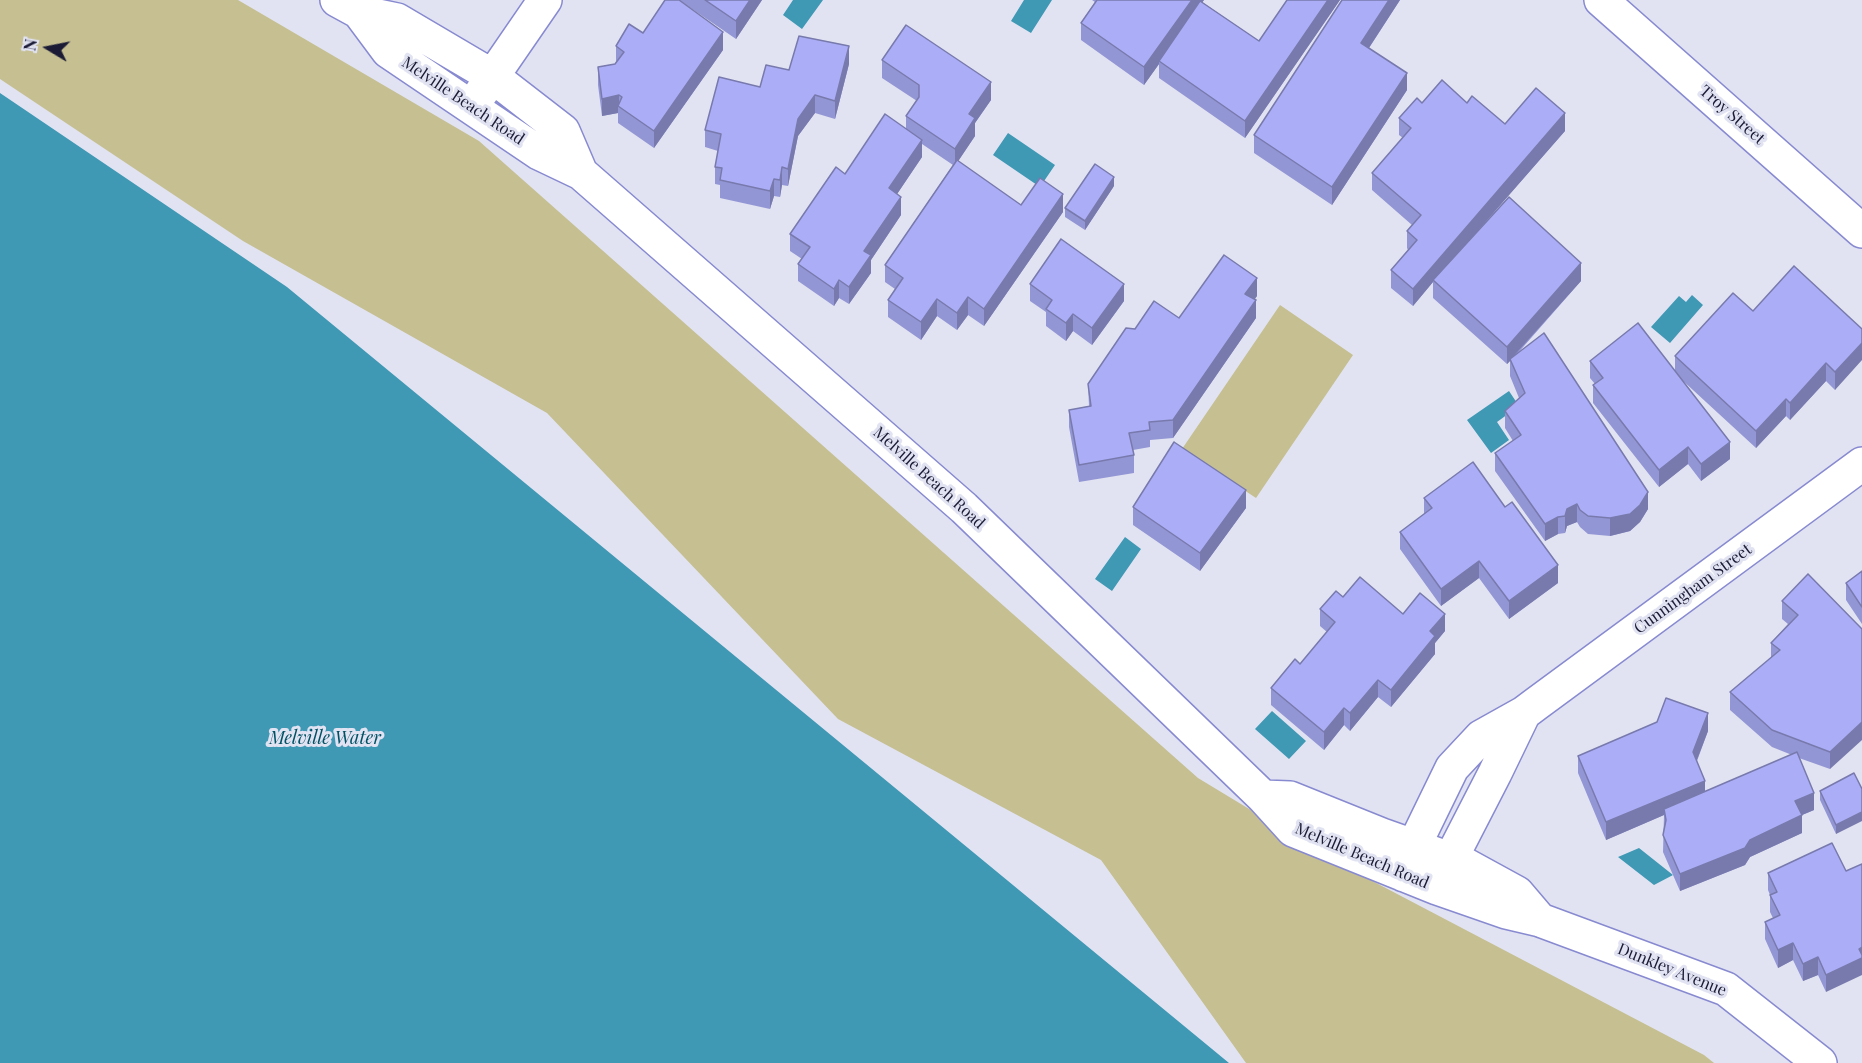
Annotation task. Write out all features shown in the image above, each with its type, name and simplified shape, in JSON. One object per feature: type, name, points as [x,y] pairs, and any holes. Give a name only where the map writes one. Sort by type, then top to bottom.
[{"type":"street","points":[[472,108],[544,0]]},
{"type":"street","name":"Troy Street","points":[[1601,0],[1862,231]]},
{"type":"street","name":"Melville Beach Road","points":[[348,6],[397,20],[492,76],[563,131],[581,172]]},
{"type":"street","name":"Melville Beach Road","points":[[348,6],[388,51],[539,153],[581,172],[964,508],[1263,797],[1293,830],[1409,861],[1450,858]]},
{"type":"street","name":"Cunningham Street","points":[[1409,861],[1452,768],[1481,737],[1524,713],[1862,464]]},
{"type":"street","name":"Cunningham Street","points":[[1437,888],[1524,713]]},
{"type":"street","points":[[1450,858],[1518,893],[1540,920]]},
{"type":"street","name":"Melville Beach Road","points":[[1409,861],[1437,888]]},
{"type":"street","name":"Dunkley Avenue","points":[[1437,888],[1506,912],[1540,920],[1726,989],[1820,1063]]},
{"type":"shaded area","points":[[0,0],[238,0],[479,141],[1198,778],[1340,864],[1704,1055],[1714,1063],[1246,1063],[1101,860],[838,719],[547,413],[243,241],[0,79]]},
{"type":"shaded area","points":[[1280,305],[1353,355],[1256,498],[1182,449]]},
{"type":"water","points":[[793,0],[823,0],[802,29],[783,15]]},
{"type":"water","points":[[1024,0],[1052,0],[1031,33],[1011,21]]},
{"type":"water","name":"Melville Water","points":[[0,93],[287,287],[1229,1063],[0,1063]]},
{"type":"water","points":[[1008,133],[1055,165],[1040,187],[993,155]]},
{"type":"water","points":[[1692,295],[1703,305],[1670,343],[1651,327],[1679,296],[1686,302]]},
{"type":"water","points":[[1509,391],[1519,406],[1497,422],[1509,440],[1491,453],[1467,420]]},
{"type":"water","points":[[1125,537],[1141,549],[1112,591],[1095,579]]},
{"type":"water","points":[[1272,711],[1306,741],[1289,759],[1255,729]]},
{"type":"water","points":[[1639,848],[1673,875],[1654,885],[1618,857]]},
{"type":"building","points":[[665,0],[679,0],[723,32],[654,131],[618,106],[622,97],[619,95],[602,99],[598,67],[615,64],[624,52],[616,46],[629,24],[643,33]]},
{"type":"building","points":[[705,0],[750,0],[736,21]]},
{"type":"building","points":[[1097,0],[1192,0],[1144,67],[1081,23]]},
{"type":"building","points":[[1287,0],[1328,0],[1245,121],[1159,61],[1200,1],[1259,41]]},
{"type":"building","points":[[1342,0],[1389,0],[1361,43],[1407,73],[1332,187],[1254,135]]},
{"type":"building","points":[[906,25],[991,82],[969,114],[975,118],[955,149],[906,116],[919,97],[919,85],[882,60]]},
{"type":"building","points":[[799,36],[849,46],[835,101],[815,95],[798,119],[788,169],[782,167],[780,180],[774,179],[770,191],[720,180],[722,168],[715,167],[721,134],[705,130],[719,77],[760,87],[766,65],[789,70]]},
{"type":"building","points":[[1442,80],[1467,103],[1472,96],[1505,124],[1536,88],[1565,113],[1413,289],[1391,270],[1417,240],[1407,231],[1421,215],[1372,173],[1411,128],[1399,118],[1417,98],[1422,103]]},
{"type":"building","points":[[885,114],[922,140],[889,188],[901,197],[864,251],[871,255],[849,287],[839,280],[834,289],[798,264],[810,247],[790,234],[836,167],[845,174]]},
{"type":"building","points":[[957,160],[1021,205],[1040,178],[1063,194],[984,309],[968,297],[957,313],[937,299],[921,322],[888,300],[903,278],[885,265]]},
{"type":"building","points":[[1095,164],[1114,177],[1085,221],[1065,208]]},
{"type":"building","points":[[1509,197],[1581,263],[1507,347],[1433,280]]},
{"type":"building","points":[[1061,239],[1124,284],[1092,328],[1073,314],[1066,323],[1046,309],[1052,300],[1030,284]]},
{"type":"building","points":[[1224,255],[1257,278],[1245,294],[1256,300],[1173,420],[1149,422],[1150,430],[1129,433],[1134,455],[1079,465],[1069,410],[1091,406],[1088,384],[1126,328],[1135,329],[1154,301],[1179,318]]},
{"type":"building","points":[[1794,266],[1862,329],[1862,343],[1835,372],[1826,363],[1790,403],[1786,399],[1756,431],[1675,356],[1733,293],[1753,311]]},
{"type":"building","points":[[1638,323],[1730,442],[1701,464],[1688,447],[1659,470],[1593,385],[1603,378],[1590,361]]},
{"type":"building","points":[[1544,333],[1648,492],[1640,505],[1630,514],[1610,518],[1588,516],[1580,510],[1577,504],[1567,509],[1565,516],[1545,524],[1495,453],[1521,435],[1505,411],[1525,393],[1510,359]]},
{"type":"building","points":[[1174,442],[1246,490],[1200,553],[1133,507]]},
{"type":"building","points":[[1473,462],[1505,507],[1512,502],[1558,565],[1509,601],[1479,561],[1441,589],[1400,532],[1432,508],[1424,498]]},
{"type":"building","points":[[1862,571],[1862,607],[1846,583]]},
{"type":"building","points":[[1808,574],[1862,629],[1862,722],[1830,752],[1772,730],[1730,692],[1780,650],[1771,643],[1798,615],[1782,601]]},
{"type":"building","points":[[1360,577],[1403,614],[1420,593],[1445,614],[1430,631],[1435,636],[1391,690],[1378,680],[1350,713],[1344,708],[1324,732],[1271,688],[1295,659],[1300,664],[1335,622],[1320,609],[1336,591],[1343,597]]},
{"type":"building","points":[[1666,698],[1708,713],[1693,752],[1705,781],[1606,822],[1578,756],[1657,722]]},
{"type":"building","points":[[1797,752],[1814,793],[1795,801],[1802,815],[1750,840],[1745,848],[1680,874],[1663,835],[1666,820],[1664,809]]},
{"type":"building","points":[[1854,773],[1862,789],[1862,812],[1836,825],[1820,791]]},
{"type":"building","points":[[1832,843],[1846,871],[1862,864],[1862,947],[1859,949],[1862,958],[1826,975],[1818,957],[1803,964],[1793,943],[1778,950],[1765,922],[1780,915],[1770,895],[1777,892],[1768,873]]}]
